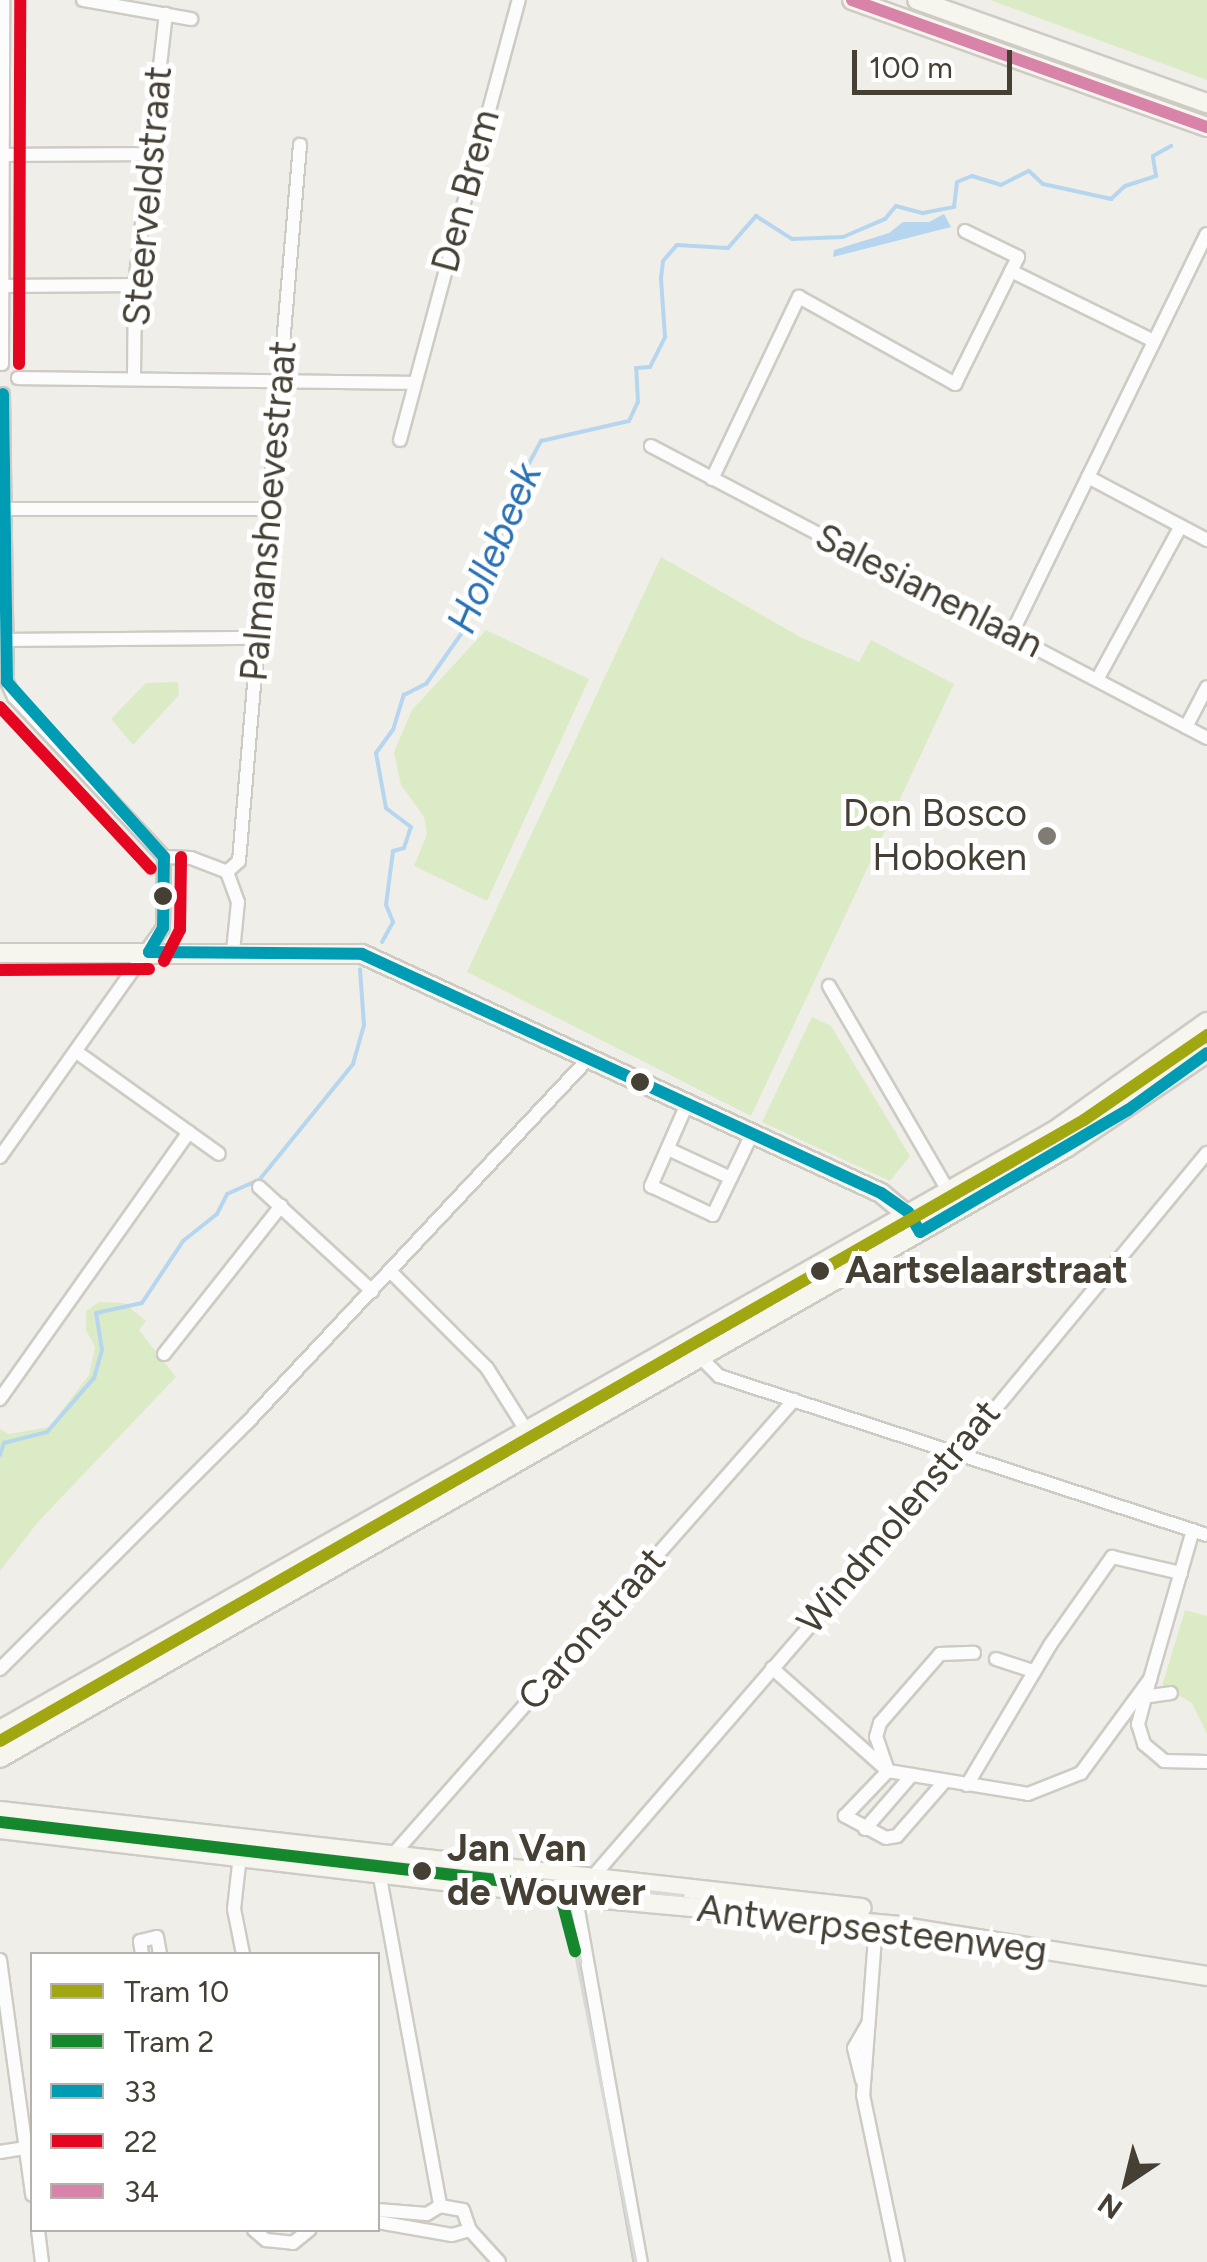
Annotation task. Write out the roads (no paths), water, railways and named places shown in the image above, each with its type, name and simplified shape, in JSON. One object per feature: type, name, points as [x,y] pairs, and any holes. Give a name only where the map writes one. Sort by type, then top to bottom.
[{"type":"main road","points":[[852,0],[1207,126]]},
{"type":"main road","points":[[917,0],[1207,103]]},
{"type":"main road","points":[[0,954],[362,954],[752,1134],[908,1212],[920,1232]]},
{"type":"main road","points":[[0,1730],[1054,1131],[1207,1022]]},
{"type":"main road","points":[[0,1758],[920,1232],[1128,1110],[1207,1053]]},
{"type":"main road","name":"Antwerpsesteenweg","points":[[1,1816],[385,1865],[571,1896],[876,1924],[1207,1976]]},
{"type":"main road","name":"Antwerpsesteenweg","points":[[1,1816],[240,1855],[590,1880],[862,1908]]},
{"type":"street","points":[[3,0],[1,364],[18,378],[414,382]]},
{"type":"street","points":[[83,0],[191,19]]},
{"type":"street","name":"Den Brem","points":[[400,440],[519,0]]},
{"type":"street","name":"Steerveldstraat","points":[[134,378],[135,285],[166,14]]},
{"type":"street","points":[[1,145],[148,154]]},
{"type":"street","name":"Palmanshoevestraat","points":[[227,872],[238,861],[300,145]]},
{"type":"street","points":[[712,478],[799,297],[955,384],[1018,257],[965,231]]},
{"type":"street","points":[[1010,635],[1207,234]]},
{"type":"street","points":[[1011,271],[1154,341]]},
{"type":"street","points":[[3,286],[135,285]]},
{"type":"street","points":[[0,1157],[150,952],[163,928],[164,857],[14,697],[7,640],[2,394],[18,378]]},
{"type":"street","name":"Salesianenlaan","points":[[650,446],[1207,738]]},
{"type":"street","points":[[1088,477],[1207,540]]},
{"type":"street","points":[[5,509],[270,509]]},
{"type":"street","points":[[1098,678],[1181,526]]},
{"type":"street","points":[[7,640],[260,638]]},
{"type":"street","points":[[1186,727],[1207,687]]},
{"type":"street","points":[[164,857],[191,858],[227,872],[238,902],[233,951]]},
{"type":"street","points":[[829,986],[946,1189]]},
{"type":"street","points":[[78,1053],[219,1154]]},
{"type":"street","points":[[0,1669],[372,1291],[589,1058]]},
{"type":"street","points":[[687,1104],[651,1186],[713,1215],[752,1134]]},
{"type":"street","points":[[0,1398],[189,1132]]},
{"type":"street","points":[[668,1149],[730,1178]]},
{"type":"street","name":"Windmolenstraat","points":[[571,1896],[590,1880],[943,1472],[955,1450],[1207,1153]]},
{"type":"street","points":[[259,1187],[372,1291]]},
{"type":"street","points":[[164,1354],[280,1206]]},
{"type":"street","points":[[390,1272],[487,1368],[526,1430]]},
{"type":"street","points":[[683,1340],[696,1360],[714,1374],[1200,1533],[1181,1573],[1150,1678],[1150,1696],[1138,1724],[1153,1755],[1207,1762]]},
{"type":"street","name":"Caronstraat","points":[[385,1865],[794,1400]]},
{"type":"street","points":[[967,1785],[1034,1671],[1112,1558],[1181,1573]]},
{"type":"street","points":[[888,1770],[876,1738],[880,1723],[940,1654],[974,1653]]},
{"type":"street","points":[[996,1659],[1034,1671]]},
{"type":"street","points":[[772,1668],[888,1770],[1028,1794],[1081,1773],[1150,1678]]},
{"type":"street","points":[[1150,1696],[1170,1693]]},
{"type":"street","points":[[888,1770],[845,1816],[865,1829],[896,1836],[945,1780]]},
{"type":"street","points":[[865,1829],[912,1775]]},
{"type":"street","points":[[240,1855],[234,1909],[243,1952]]},
{"type":"street","points":[[385,1865],[440,2206]]},
{"type":"street","points":[[571,1896],[641,2262]]},
{"type":"street","points":[[876,1924],[868,2024],[854,2048],[898,2262]]},
{"type":"street","points":[[142,1952],[140,1940],[158,1937],[160,1952]]},
{"type":"street","points":[[0,1960],[30,2180]]},
{"type":"street","points":[[0,2152],[26,2148]]},
{"type":"street","points":[[380,2222],[427,2220],[440,2206]]},
{"type":"street","points":[[440,2206],[463,2210],[470,2230],[499,2262]]},
{"type":"street","points":[[380,2210],[427,2220],[452,2236],[470,2230]]},
{"type":"street","points":[[38,2232],[42,2262]]},
{"type":"street","points":[[256,2232],[266,2240],[292,2243],[306,2232]]},
{"type":"water","points":[[944,214],[951,227],[833,257],[834,250],[889,233],[903,222],[929,222]]},
{"type":"waterway","name":"Hollebeek","points":[[382,942],[393,922],[386,905],[393,851],[404,848],[411,827],[386,808],[376,753],[393,730],[404,695],[426,684],[461,634],[478,574],[521,502],[519,482],[541,441],[629,421],[638,402],[636,368],[650,367],[665,337],[663,261],[677,245],[728,248],[756,216],[792,239],[843,237],[885,219],[896,206],[923,213],[954,207],[957,182],[972,176],[1001,185],[1029,171],[1043,184],[1111,199],[1125,186],[1156,176],[1153,156],[1171,146]]},
{"type":"waterway","name":"Hollebeek","points":[[0,1455],[4,1443],[47,1432],[94,1378],[102,1350],[96,1313],[142,1303],[183,1241],[217,1214],[227,1194],[260,1179],[353,1064],[364,1025],[360,969]]},
{"type":"tram line","name":"10","points":[[0,1741],[1084,1120],[1207,1035]]},
{"type":"tram line","points":[[0,1818],[683,1895]]},
{"type":"tram line","name":"2","points":[[0,1822],[539,1885],[562,1901],[575,1951]]},
{"type":"tram line","points":[[549,1882],[568,1900],[581,1962]]},
{"type":"tram line","points":[[575,1951],[636,2262]]},
{"type":"place","name":"Don Bosco Hoboken","points":[[1047,836]]},
{"type":"place","name":"Aartselaarstraat","points":[[820,1271]]},
{"type":"place","name":"Jan Van de Wouwer","points":[[422,1871]]}]
